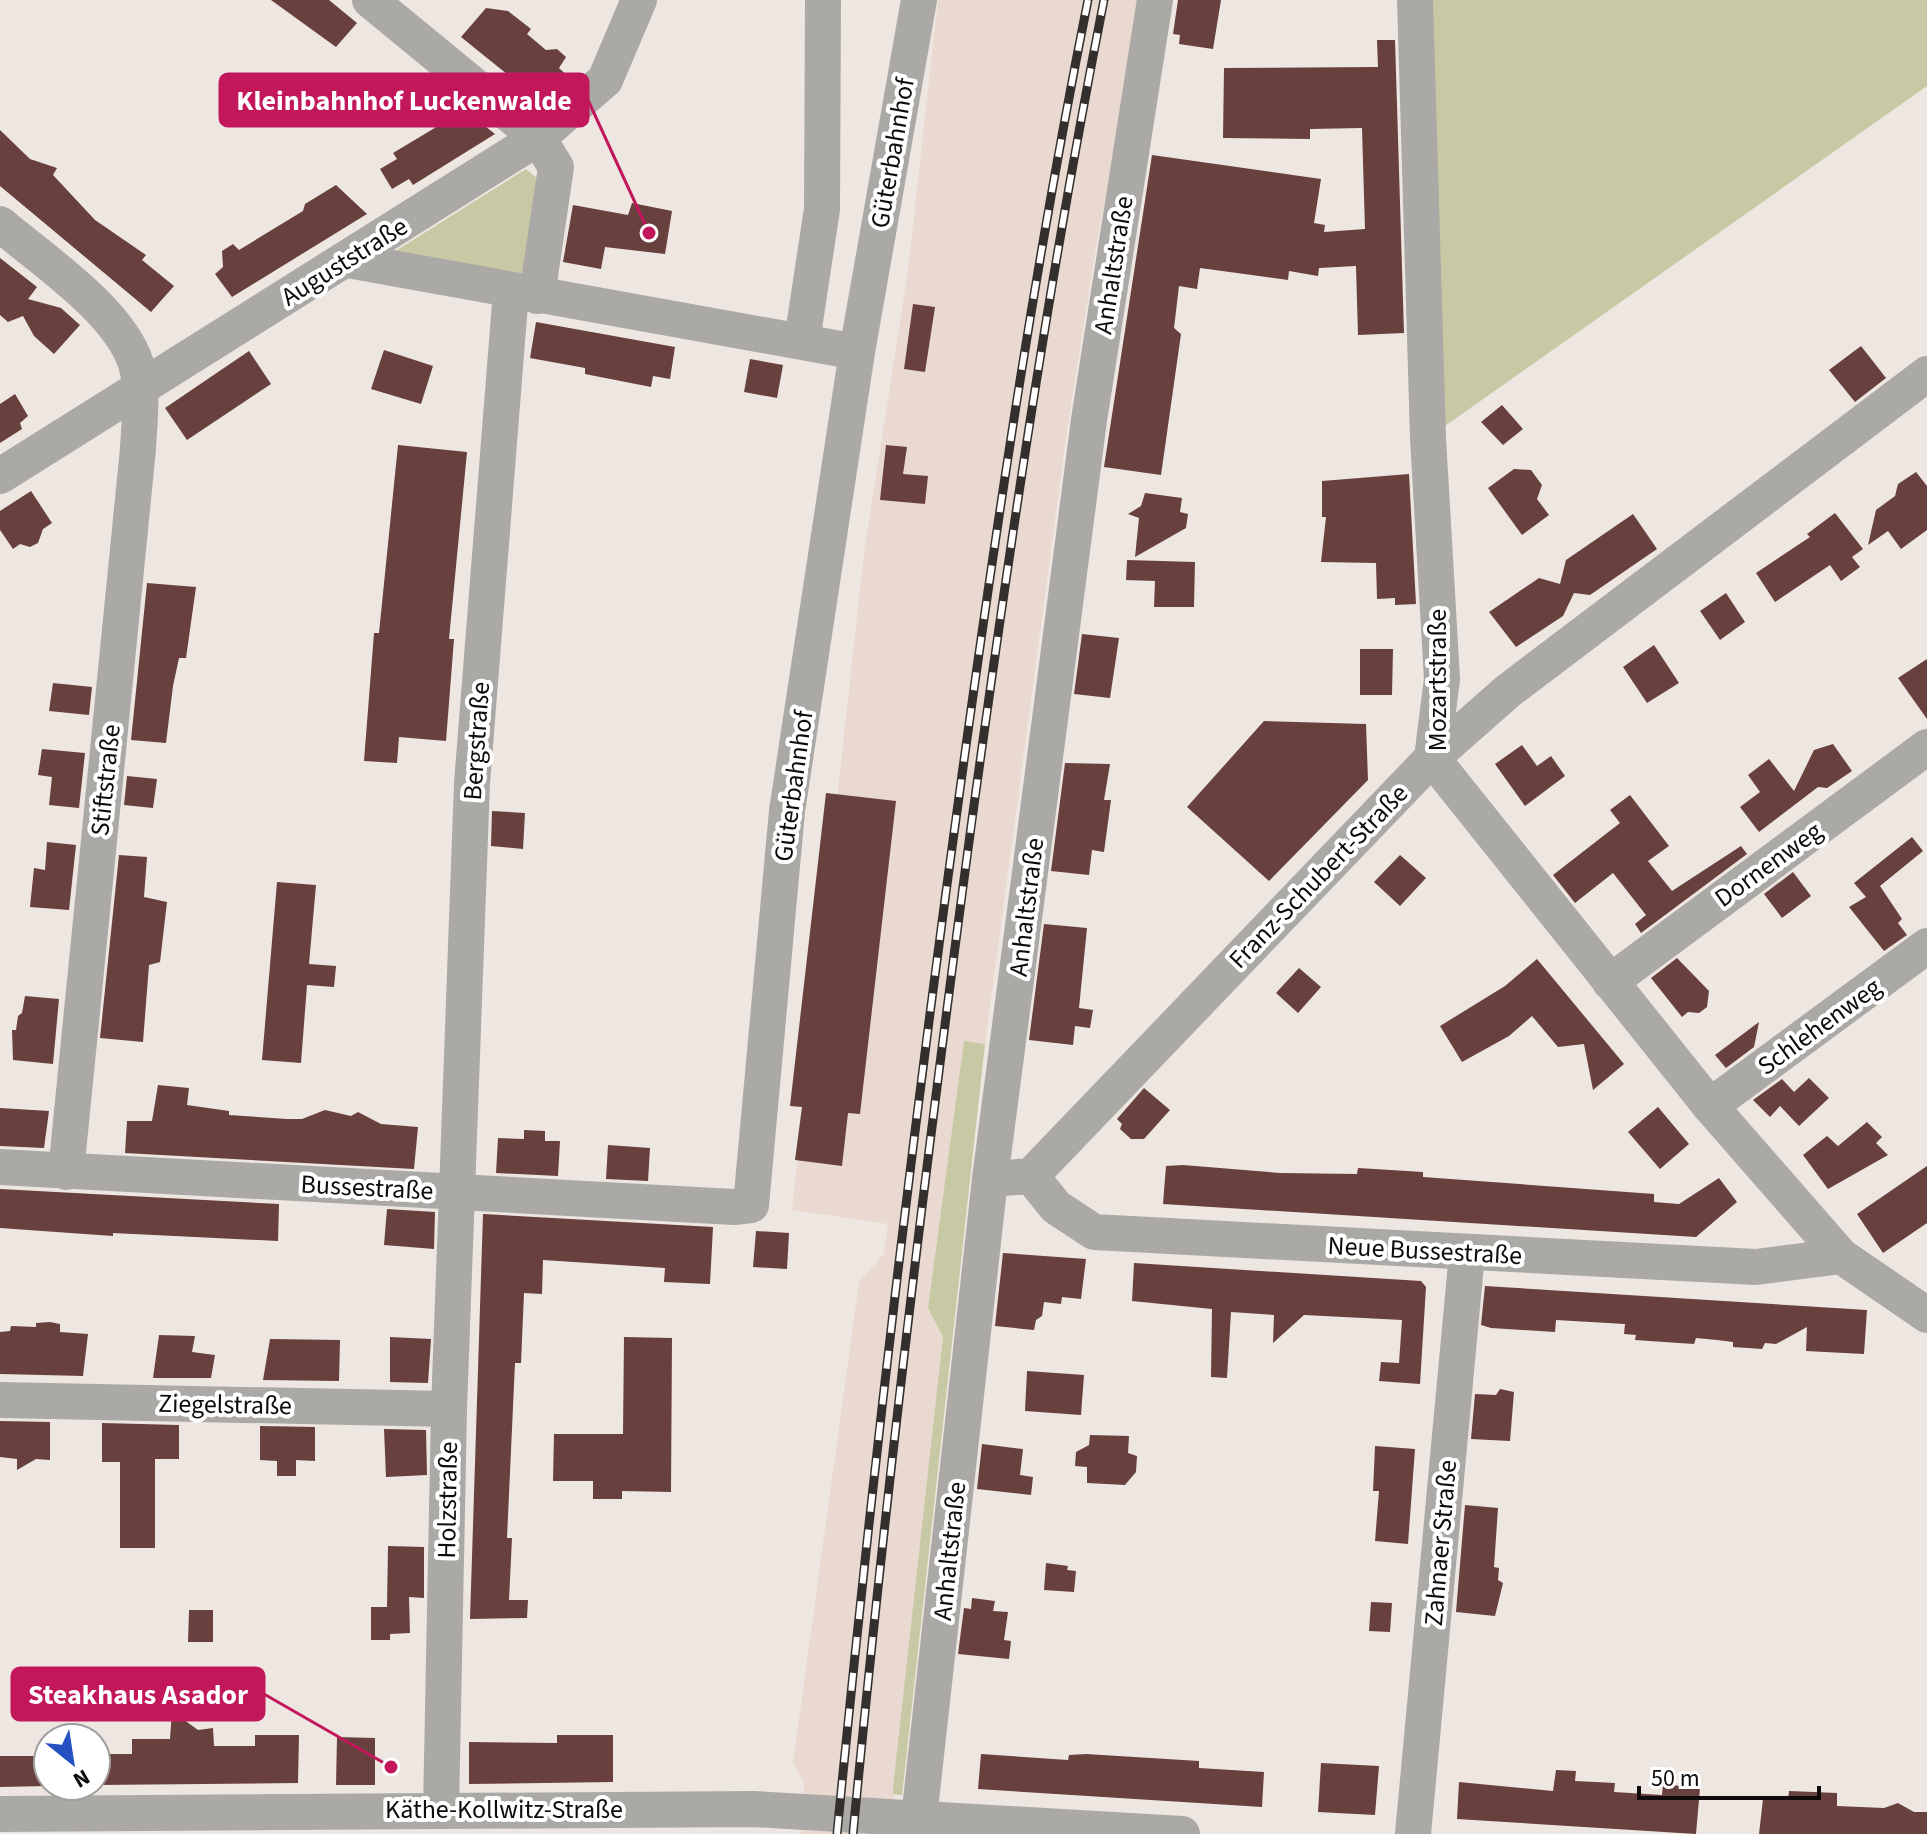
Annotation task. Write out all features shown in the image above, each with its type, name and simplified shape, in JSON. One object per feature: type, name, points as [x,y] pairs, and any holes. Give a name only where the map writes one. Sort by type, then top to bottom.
[{"type":"street","points":[[370,0],[538,138]]},
{"type":"street","name":"Auguststraße","points":[[0,476],[538,138],[605,80],[639,0]]},
{"type":"street","points":[[802,341],[822,209],[823,0]]},
{"type":"street","name":"Güterbahnhof","points":[[734,1207],[751,1205],[787,811],[857,352],[919,0]]},
{"type":"street","name":"Anhaltstraße","points":[[919,1818],[990,1179],[1089,420],[1155,0]]},
{"type":"street","name":"Mozartstraße","points":[[1415,0],[1428,438],[1442,679],[1432,758],[1710,1106],[1841,1256],[1927,1315]]},
{"type":"street","name":"Bergstraße","points":[[459,1191],[472,783],[524,294],[556,167],[538,138]]},
{"type":"street","name":"Stiftstraße","points":[[0,224],[96,306],[125,339],[136,363],[140,387],[138,449],[66,1172]]},
{"type":"street","points":[[348,260],[857,352]]},
{"type":"street","name":"Franz-Schubert-Straße","points":[[1031,1176],[1432,758],[1508,691],[1927,374]]},
{"type":"street","name":"Dornenweg","points":[[1610,982],[1927,747]]},
{"type":"street","name":"Schlehenweg","points":[[1710,1106],[1927,946]]},
{"type":"street","name":"Bussestraße","points":[[0,1167],[734,1207]]},
{"type":"street","points":[[990,1179],[1031,1176]]},
{"type":"street","name":"Neue Bussestraße","points":[[1031,1176],[1056,1207],[1094,1232],[1756,1267],[1841,1256]]},
{"type":"street","name":"Holzstraße","points":[[441,1810],[449,1409],[459,1191]]},
{"type":"street","name":"Zahnaer Straße","points":[[1413,1834],[1467,1253]]},
{"type":"street","name":"Ziegelstraße","points":[[0,1400],[449,1409]]},
{"type":"street","name":"Käthe-Kollwitz-Straße","points":[[0,1814],[441,1810],[636,1821],[753,1809],[919,1818],[1008,1828],[1182,1834]]},
{"type":"shaded area","points":[[938,0],[1143,0],[1096,247],[1067,430],[985,1044],[964,1042],[928,1308],[943,1337],[890,1834],[801,1834],[804,1783],[793,1763],[859,1282],[884,1254],[888,1224],[792,1210],[864,553],[908,271]]},
{"type":"green space","points":[[1415,0],[1927,0],[1927,86],[1428,438]]},
{"type":"green space","points":[[526,169],[539,180],[528,271],[521,275],[394,252]]},
{"type":"green space","points":[[964,1041],[985,1044],[902,1795],[893,1794],[893,1788],[943,1337],[928,1308]]},
{"type":"building","points":[[271,0],[329,0],[357,23],[336,47]]},
{"type":"building","points":[[1178,0],[1221,0],[1213,49],[1179,44],[1180,35],[1173,34]]},
{"type":"building","points":[[486,8],[508,11],[531,29],[527,34],[546,50],[557,49],[566,57],[559,68],[572,80],[544,104],[461,37]]},
{"type":"building","points":[[1377,40],[1395,40],[1404,333],[1358,335],[1356,266],[1319,268],[1318,276],[1289,271],[1288,280],[1200,268],[1197,289],[1179,286],[1174,328],[1181,334],[1161,475],[1104,467],[1152,155],[1321,179],[1314,223],[1325,225],[1324,232],[1365,229],[1362,128],[1310,129],[1310,139],[1223,138],[1224,68],[1378,67]]},
{"type":"building","points":[[453,101],[495,134],[413,185],[409,179],[392,189],[380,169],[397,159],[393,153],[438,126],[436,124]]},
{"type":"building","points":[[0,130],[30,159],[57,168],[53,175],[95,220],[146,255],[142,260],[174,286],[151,312],[0,186]]},
{"type":"building","points":[[336,185],[367,214],[232,297],[215,274],[223,267],[222,251],[233,244],[239,250],[303,211],[305,204]]},
{"type":"building","points":[[632,203],[672,211],[665,254],[605,247],[601,269],[563,262],[573,205],[628,215]]},
{"type":"building","points":[[0,258],[37,287],[28,299],[61,308],[80,325],[54,354],[34,336],[23,316],[8,322],[0,315]]},
{"type":"building","points":[[913,304],[935,307],[925,372],[904,369]]},
{"type":"building","points":[[536,322],[675,347],[670,379],[653,376],[651,387],[585,374],[585,368],[530,358]]},
{"type":"building","points":[[1861,346],[1886,378],[1855,402],[1829,370]]},
{"type":"building","points":[[384,350],[433,366],[421,404],[371,389]]},
{"type":"building","points":[[249,351],[271,384],[187,440],[165,408]]},
{"type":"building","points":[[750,359],[783,365],[777,398],[744,392]]},
{"type":"building","points":[[15,394],[28,416],[20,423],[22,429],[0,443],[0,404]]},
{"type":"building","points":[[1502,405],[1523,429],[1503,445],[1481,422]]},
{"type":"building","points":[[398,445],[467,452],[449,639],[454,639],[446,741],[399,737],[397,763],[364,761],[374,633],[379,633]]},
{"type":"building","points":[[886,445],[907,447],[903,474],[928,476],[925,504],[880,500]]},
{"type":"building","points":[[1514,469],[1531,470],[1542,485],[1537,499],[1549,515],[1522,535],[1488,488]]},
{"type":"building","points":[[1916,472],[1927,486],[1927,530],[1901,549],[1888,531],[1868,545],[1876,510],[1895,496],[1898,484]]},
{"type":"building","points":[[1409,474],[1416,604],[1395,605],[1395,598],[1377,599],[1376,563],[1321,562],[1326,517],[1322,517],[1322,481]]},
{"type":"building","points":[[31,491],[52,523],[43,529],[38,543],[30,547],[20,544],[13,549],[0,530],[0,511]]},
{"type":"building","points":[[1145,493],[1182,498],[1180,512],[1188,514],[1186,528],[1135,557],[1139,518],[1128,514],[1141,506]]},
{"type":"building","points":[[1835,513],[1863,549],[1852,557],[1860,567],[1841,581],[1830,565],[1775,602],[1756,573],[1810,537],[1807,534]]},
{"type":"building","points":[[1633,514],[1657,549],[1590,595],[1574,593],[1563,616],[1516,647],[1489,612],[1539,578],[1560,584],[1566,560]]},
{"type":"building","points":[[1127,560],[1195,562],[1194,607],[1154,607],[1155,581],[1126,580]]},
{"type":"building","points":[[147,583],[196,587],[186,658],[179,658],[173,686],[166,743],[131,740]]},
{"type":"building","points":[[1726,593],[1745,622],[1720,640],[1700,611]]},
{"type":"building","points":[[1082,634],[1119,638],[1110,698],[1074,694]]},
{"type":"building","points":[[1654,645],[1679,683],[1647,703],[1623,667]]},
{"type":"building","points":[[1360,649],[1393,649],[1392,695],[1360,695]]},
{"type":"building","points":[[1927,659],[1927,719],[1898,678]]},
{"type":"building","points":[[53,683],[92,687],[89,715],[49,711]]},
{"type":"building","points":[[1264,721],[1366,724],[1368,780],[1269,881],[1187,807]]},
{"type":"building","points":[[1833,744],[1852,771],[1827,788],[1818,787],[1759,832],[1740,807],[1760,792],[1748,775],[1769,759],[1794,791],[1814,750]]},
{"type":"building","points":[[1522,745],[1537,766],[1551,756],[1565,776],[1525,806],[1495,764]]},
{"type":"building","points":[[42,749],[85,753],[79,808],[49,805],[52,777],[38,775]]},
{"type":"building","points":[[1065,763],[1110,764],[1104,800],[1111,800],[1104,852],[1092,850],[1089,875],[1051,871]]},
{"type":"building","points":[[127,776],[157,779],[153,808],[124,805]]},
{"type":"building","points":[[826,793],[896,801],[860,1114],[848,1113],[842,1166],[795,1160],[802,1107],[790,1106]]},
{"type":"building","points":[[1630,795],[1669,846],[1648,861],[1672,891],[1741,846],[1747,854],[1641,933],[1635,924],[1646,915],[1613,873],[1575,903],[1553,875],[1620,823],[1610,810]]},
{"type":"building","points":[[492,811],[525,813],[523,849],[491,846]]},
{"type":"building","points":[[1912,837],[1923,851],[1880,886],[1902,919],[1898,923],[1907,935],[1884,951],[1849,907],[1866,897],[1854,883]]},
{"type":"building","points":[[47,842],[76,845],[69,910],[30,907],[34,868],[45,870]]},
{"type":"building","points":[[119,855],[147,857],[144,897],[167,902],[160,962],[149,965],[143,1042],[100,1038]]},
{"type":"building","points":[[1400,855],[1426,878],[1400,906],[1374,882]]},
{"type":"building","points":[[1793,872],[1811,896],[1782,918],[1764,894]]},
{"type":"building","points":[[277,882],[316,885],[309,964],[336,966],[334,987],[307,985],[301,1063],[262,1060]]},
{"type":"building","points":[[1044,924],[1087,928],[1079,1008],[1093,1010],[1090,1028],[1075,1026],[1073,1045],[1029,1040]]},
{"type":"building","points":[[1677,958],[1709,991],[1707,1007],[1699,1013],[1688,1012],[1682,1017],[1651,978]]},
{"type":"building","points":[[1537,959],[1624,1064],[1593,1090],[1584,1044],[1558,1047],[1532,1016],[1509,1036],[1462,1062],[1440,1026],[1505,986]]},
{"type":"building","points":[[1299,968],[1321,987],[1298,1013],[1276,993]]},
{"type":"building","points":[[25,996],[59,999],[53,1064],[13,1060],[12,1030],[16,1030]]},
{"type":"building","points":[[1759,1022],[1754,1047],[1726,1068],[1715,1055]]},
{"type":"building","points":[[1809,1078],[1829,1098],[1799,1126],[1780,1106],[1770,1117],[1753,1100],[1782,1079],[1794,1092]]},
{"type":"building","points":[[158,1085],[189,1088],[187,1105],[229,1111],[229,1115],[302,1119],[325,1110],[351,1116],[358,1112],[381,1124],[418,1127],[414,1169],[125,1153],[127,1121],[152,1121]]},
{"type":"building","points":[[1144,1088],[1170,1110],[1144,1139],[1131,1139],[1120,1129],[1122,1124],[1117,1119]]},
{"type":"building","points":[[1658,1107],[1689,1144],[1660,1169],[1628,1132]]},
{"type":"building","points":[[0,1108],[49,1111],[44,1148],[0,1146]]},
{"type":"building","points":[[1867,1122],[1882,1137],[1876,1143],[1888,1155],[1828,1189],[1803,1155],[1827,1136],[1838,1146]]},
{"type":"building","points":[[524,1130],[545,1131],[545,1141],[560,1141],[558,1176],[496,1173],[498,1138],[524,1139]]},
{"type":"building","points":[[608,1145],[650,1148],[648,1181],[606,1179]]},
{"type":"building","points":[[1166,1166],[1280,1173],[1357,1174],[1358,1168],[1423,1172],[1423,1177],[1654,1194],[1654,1202],[1679,1204],[1719,1178],[1737,1202],[1696,1237],[1163,1204]]},
{"type":"building","points":[[1927,1166],[1927,1223],[1883,1253],[1857,1214]]},
{"type":"building","points":[[0,1189],[279,1204],[278,1241],[113,1233],[113,1236],[0,1228]]},
{"type":"building","points":[[387,1209],[435,1212],[434,1249],[384,1245]]},
{"type":"building","points":[[483,1214],[713,1227],[710,1284],[664,1282],[665,1268],[543,1260],[542,1294],[524,1293],[521,1363],[515,1363],[507,1538],[512,1538],[509,1600],[528,1600],[527,1618],[470,1619]]},
{"type":"building","points":[[756,1231],[789,1233],[787,1269],[753,1267]]},
{"type":"building","points":[[1003,1253],[1086,1259],[1081,1299],[1062,1297],[1061,1304],[1044,1302],[1042,1316],[1036,1320],[1034,1330],[995,1326]]},
{"type":"building","points":[[1134,1263],[1421,1281],[1426,1287],[1420,1384],[1379,1381],[1381,1362],[1399,1363],[1402,1320],[1304,1315],[1273,1343],[1274,1315],[1231,1312],[1227,1378],[1211,1377],[1212,1309],[1132,1301]]},
{"type":"building","points":[[1485,1286],[1867,1310],[1864,1354],[1806,1351],[1807,1327],[1776,1344],[1765,1343],[1762,1349],[1733,1347],[1733,1342],[1696,1338],[1694,1344],[1635,1340],[1636,1335],[1624,1334],[1625,1324],[1556,1320],[1555,1332],[1491,1328],[1481,1325]]},
{"type":"building","points":[[36,1323],[60,1324],[60,1332],[88,1334],[83,1376],[0,1374],[0,1332],[10,1331],[11,1326],[36,1327]]},
{"type":"building","points":[[159,1335],[195,1336],[192,1352],[215,1355],[211,1378],[153,1378]]},
{"type":"building","points":[[390,1337],[431,1339],[428,1383],[390,1382]]},
{"type":"building","points":[[624,1337],[672,1338],[671,1492],[622,1491],[622,1499],[593,1499],[593,1481],[553,1481],[554,1434],[623,1434]]},
{"type":"building","points":[[270,1339],[340,1340],[339,1381],[263,1380]]},
{"type":"building","points":[[1027,1371],[1084,1375],[1081,1415],[1025,1411]]},
{"type":"building","points":[[1500,1389],[1514,1392],[1510,1441],[1471,1439],[1475,1394],[1496,1395]]},
{"type":"building","points":[[0,1421],[50,1422],[50,1460],[36,1459],[17,1470],[17,1459],[0,1457]]},
{"type":"building","points":[[102,1423],[179,1425],[179,1459],[155,1459],[155,1548],[120,1548],[120,1462],[102,1462]]},
{"type":"building","points":[[260,1426],[315,1427],[315,1461],[296,1460],[296,1476],[277,1476],[277,1461],[260,1460]]},
{"type":"building","points":[[384,1429],[426,1430],[427,1475],[386,1477]]},
{"type":"building","points":[[1090,1435],[1129,1436],[1128,1453],[1137,1456],[1136,1472],[1125,1485],[1087,1483],[1087,1467],[1075,1466],[1076,1452],[1089,1445]]},
{"type":"building","points":[[982,1444],[1023,1449],[1020,1475],[1033,1477],[1031,1495],[977,1489]]},
{"type":"building","points":[[1375,1446],[1415,1449],[1408,1544],[1375,1541],[1379,1491],[1373,1491]]},
{"type":"building","points":[[1465,1505],[1498,1508],[1494,1567],[1499,1568],[1498,1580],[1503,1583],[1495,1616],[1456,1612]]},
{"type":"building","points":[[388,1546],[424,1547],[424,1598],[409,1597],[410,1633],[390,1634],[390,1640],[371,1640],[371,1607],[387,1607]]},
{"type":"building","points":[[1046,1563],[1068,1566],[1067,1570],[1076,1571],[1074,1592],[1044,1590]]},
{"type":"building","points":[[972,1598],[995,1601],[993,1611],[1008,1612],[1004,1640],[1011,1641],[1009,1659],[958,1654],[964,1608],[971,1609]]},
{"type":"building","points":[[1371,1602],[1392,1603],[1390,1632],[1369,1631]]},
{"type":"building","points":[[189,1610],[213,1610],[213,1642],[188,1642]]},
{"type":"building","points":[[172,1711],[198,1730],[213,1728],[214,1746],[255,1746],[255,1735],[299,1735],[298,1783],[112,1785],[112,1754],[132,1754],[132,1739],[170,1739]]},
{"type":"building","points":[[557,1735],[613,1735],[613,1782],[469,1784],[469,1742],[557,1743]]},
{"type":"building","points":[[337,1737],[375,1738],[375,1785],[336,1785]]},
{"type":"building","points":[[981,1754],[1068,1760],[1069,1755],[1086,1754],[1199,1761],[1199,1768],[1264,1772],[1262,1807],[978,1789]]},
{"type":"building","points":[[0,1756],[32,1756],[32,1786],[0,1787]]},
{"type":"building","points":[[1321,1763],[1379,1766],[1375,1815],[1318,1812]]},
{"type":"building","points":[[1556,1770],[1576,1771],[1575,1781],[1615,1783],[1614,1792],[1662,1795],[1663,1784],[1700,1788],[1696,1834],[1457,1819],[1459,1782],[1553,1791]]},
{"type":"building","points":[[1789,1791],[1837,1793],[1837,1806],[1884,1808],[1898,1803],[1914,1812],[1927,1812],[1927,1834],[1759,1834],[1763,1799],[1788,1800]]},
{"type":"railway","points":[[837,1834],[895,1293],[965,753],[1021,375],[1088,0]]},
{"type":"railway","points":[[853,1834],[907,1330],[971,827],[1032,412],[1104,0]]},
{"type":"place","name":"Kleinbahnhof Luckenwalde","points":[[649,233]]},
{"type":"place","name":"Steakhaus Asador","points":[[391,1767]]}]
